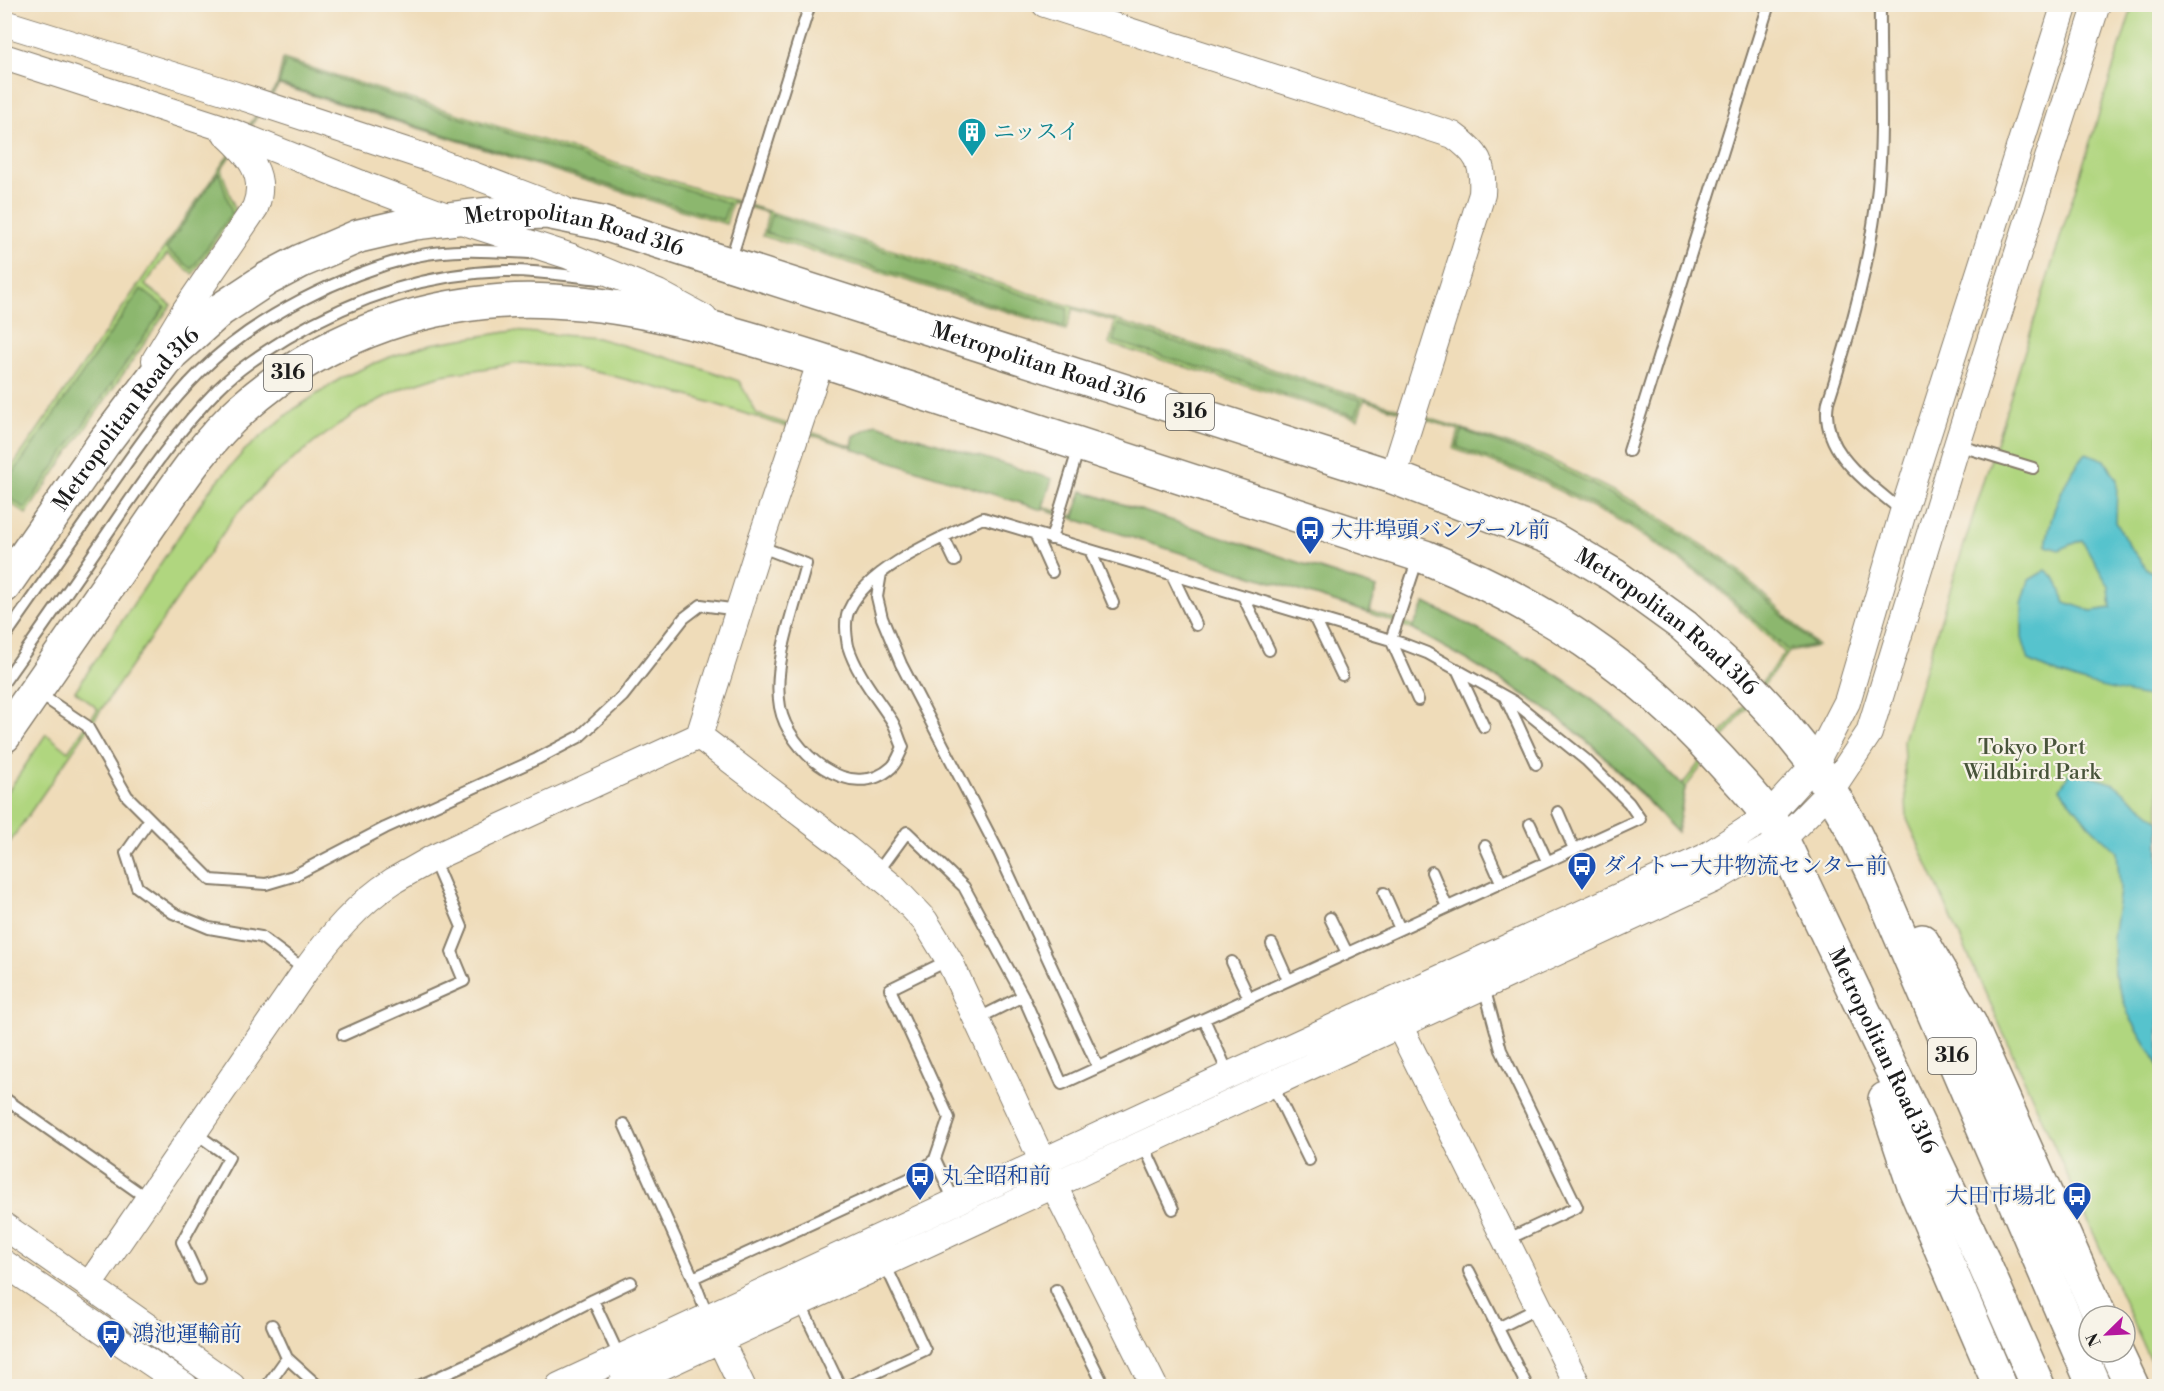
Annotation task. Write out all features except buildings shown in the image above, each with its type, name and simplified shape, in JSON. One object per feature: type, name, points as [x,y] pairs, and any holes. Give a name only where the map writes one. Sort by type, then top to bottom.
[{"type":"main road","name":"Metropolitan Road 316","points":[[4,586],[103,444],[172,353],[220,310],[252,288],[301,261],[359,236],[416,223],[452,218],[547,212],[601,224],[1393,477],[1551,538],[1615,576],[1684,626],[1740,677],[1777,717],[1823,777],[1852,828],[1874,874],[2094,1386]]},
{"type":"main road","name":"Metropolitan Road 316","points":[[4,736],[167,500],[205,450],[240,410],[281,378],[334,346],[378,326],[406,317],[450,308],[514,301],[552,301],[596,305],[649,314],[734,333],[821,360],[1419,555],[1474,577],[1517,599],[1575,633],[1630,672],[1684,721],[1775,828],[1982,1259],[2038,1386]]},
{"type":"main road","points":[[1874,874],[1908,918],[1970,1024],[2095,1304]]},
{"type":"main road","points":[[1845,974],[1914,1186],[2000,1386]]},
{"type":"main road","points":[[2122,1364],[2132,1386]]},
{"type":"street","points":[[1045,4],[1086,11],[1453,135],[1467,145],[1478,159],[1483,174],[1482,194],[1393,477]]},
{"type":"street","points":[[1823,777],[1903,512],[2065,4]]},
{"type":"street","points":[[620,1386],[1715,879],[1775,828],[1869,733],[1957,445],[2097,4]]},
{"type":"street","points":[[4,23],[230,93],[431,159],[601,224]]},
{"type":"street","points":[[4,57],[217,126],[452,218],[569,256],[658,293],[734,333]]},
{"type":"street","points":[[103,444],[184,312],[255,208],[260,196],[256,169],[246,152],[217,126]]},
{"type":"street","points":[[89,1285],[328,939],[358,908],[392,882],[433,858],[699,736],[821,360]]},
{"type":"street","points":[[699,736],[876,873],[893,887],[925,921],[950,960],[1054,1186],[1154,1386]]},
{"type":"street","points":[[559,1386],[1229,1075],[1705,857],[1775,828]]},
{"type":"street","points":[[1399,1025],[1578,1386]]},
{"type":"street","points":[[4,1226],[232,1386]]},
{"type":"street","points":[[4,1263],[185,1386]]},
{"type":"street","points":[[720,1340],[742,1386]]},
{"type":"lane","points":[[729,266],[810,4]]},
{"type":"lane","points":[[1629,451],[1769,4]]},
{"type":"lane","points":[[1880,4],[1880,149],[1874,216],[1858,303],[1826,417],[1830,437],[1844,458],[1903,512]]},
{"type":"lane","points":[[4,638],[162,415],[202,370],[249,332],[308,296],[358,274],[417,256],[450,251],[500,251],[569,256]]},
{"type":"lane","points":[[4,682],[181,431],[219,388],[263,352],[320,318],[366,297],[422,280],[508,270],[627,281]]},
{"type":"lane","points":[[1051,539],[1080,444]]},
{"type":"lane","points":[[1957,445],[2033,468]]},
{"type":"lane","points":[[759,546],[806,564],[778,672],[780,708],[790,735],[810,758],[833,773],[852,781],[880,775],[894,766],[903,747],[894,724],[854,659],[846,627],[848,612],[856,596],[881,573],[901,559],[983,518],[1391,640],[1427,653],[1505,696],[1586,760],[1629,803],[1640,819],[1062,1084],[1023,996],[964,887],[907,832],[876,873]]},
{"type":"lane","points":[[1035,534],[1052,572]]},
{"type":"lane","points":[[944,537],[955,561]]},
{"type":"lane","points":[[1090,550],[1113,603]]},
{"type":"lane","points":[[1418,700],[1391,640],[1419,555]]},
{"type":"lane","points":[[881,573],[877,597],[901,664],[999,853],[1098,1067]]},
{"type":"lane","points":[[1172,575],[1196,625]]},
{"type":"lane","points":[[1243,596],[1269,650]]},
{"type":"lane","points":[[35,691],[87,726],[127,796],[211,880],[266,884],[293,876],[385,828],[537,759],[579,736],[623,696],[684,618],[701,605],[738,610]]},
{"type":"lane","points":[[1314,617],[1342,675]]},
{"type":"lane","points":[[1457,669],[1484,728]]},
{"type":"lane","points":[[1505,696],[1536,764]]},
{"type":"lane","points":[[1558,812],[1575,849]]},
{"type":"lane","points":[[150,819],[126,853],[137,887],[173,913],[209,928],[261,937],[306,970]]},
{"type":"lane","points":[[1530,824],[1547,861]]},
{"type":"lane","points":[[1485,846],[1501,882]]},
{"type":"lane","points":[[343,1035],[464,981],[452,952],[462,927],[433,858]]},
{"type":"lane","points":[[1432,872],[1447,907]]},
{"type":"lane","points":[[1384,893],[1400,929]]},
{"type":"lane","points":[[1330,918],[1347,953]]},
{"type":"lane","points":[[1272,944],[1288,980]]},
{"type":"lane","points":[[693,1278],[917,1175],[935,1159],[949,1118],[890,989],[950,960]]},
{"type":"lane","points":[[1232,962],[1248,998]]},
{"type":"lane","points":[[1483,985],[1500,1050],[1577,1207],[1506,1240]]},
{"type":"lane","points":[[977,1019],[1023,996]]},
{"type":"lane","points":[[1204,1019],[1229,1075]]},
{"type":"lane","points":[[1272,1084],[1309,1160]]},
{"type":"lane","points":[[4,1098],[148,1199]]},
{"type":"lane","points":[[624,1124],[693,1278],[708,1318]]},
{"type":"lane","points":[[194,1132],[229,1157],[182,1242],[199,1279]]},
{"type":"lane","points":[[1143,1144],[1173,1209]]},
{"type":"lane","points":[[935,1159],[955,1203]]},
{"type":"lane","points":[[848,1386],[925,1350],[885,1264]]},
{"type":"lane","points":[[1469,1270],[1527,1386]]},
{"type":"lane","points":[[419,1386],[477,1360],[593,1299],[631,1282]]},
{"type":"lane","points":[[1056,1290],[1104,1386]]},
{"type":"lane","points":[[593,1299],[620,1358]]},
{"type":"lane","points":[[800,1303],[840,1386]]},
{"type":"lane","points":[[1498,1328],[1539,1308]]},
{"type":"lane","points":[[272,1325],[286,1358],[318,1386]]},
{"type":"lane","points":[[267,1386],[286,1358]]},
{"type":"green space","name":"Tokyo Port Wildbird Park","points":[[2133,5],[2159,5],[2159,1379],[2137,1330],[2137,1304],[2125,1304],[1907,819],[1903,740]]},
{"type":"green space","points":[[283,59],[1543,456],[1637,503],[1728,561],[1818,646],[1789,652],[1685,788],[1677,832],[1602,755],[1570,727],[1542,706],[1412,629],[1369,613],[696,398],[609,375],[562,366],[521,363],[442,375],[402,388],[360,410],[269,479],[234,517],[5,849],[5,796],[46,734],[68,751],[98,709],[75,691],[209,491],[245,450],[294,409],[343,377],[387,358],[430,344],[513,331],[597,338],[693,365],[739,381],[757,414],[852,446],[854,436],[1043,507],[1074,516],[1082,491],[1377,588],[1370,611],[1414,626],[1425,603],[1503,643],[1554,673],[1602,707],[1624,726],[1682,785],[1785,653],[1712,583],[1628,526],[1534,478],[1454,449],[1459,430],[1364,400],[1358,419],[1109,344],[1115,322],[1073,309],[1066,330],[763,236],[768,213],[732,202],[726,224],[279,85],[221,169],[236,212],[193,274],[167,254],[145,285],[171,305],[26,514],[5,499],[5,477],[277,85]]},
{"type":"green space","points":[[285,62],[729,203],[723,220],[279,84]]},
{"type":"green space","points":[[219,172],[232,213],[192,269],[166,249]]},
{"type":"green space","points":[[771,215],[1068,309],[1064,327],[766,233]]},
{"type":"green space","points":[[141,289],[165,307],[25,509],[5,494],[5,485]]},
{"type":"green space","points":[[1118,324],[1361,400],[1356,416],[1113,341]]},
{"type":"green space","points":[[876,424],[1052,479],[1042,510],[852,449],[854,436]]},
{"type":"green space","points":[[1462,430],[1541,459],[1635,506],[1726,563],[1814,645],[1787,650],[1714,582],[1630,524],[1537,476],[1457,447]]},
{"type":"green space","points":[[1082,491],[1377,588],[1369,613],[1074,519]]},
{"type":"green space","points":[[1425,603],[1503,643],[1554,673],[1602,707],[1624,726],[1685,788],[1677,832],[1612,763],[1569,726],[1512,687],[1412,629]]},
{"type":"water","points":[[2086,453],[2105,460],[2117,480],[2116,522],[2130,547],[2147,569],[2159,576],[2159,699],[2093,685],[2061,675],[2029,661],[2022,638],[2022,603],[2029,580],[2046,570],[2056,579],[2065,602],[2091,611],[2111,608],[2109,587],[2082,540],[2059,550],[2046,546],[2059,496]]},
{"type":"water","points":[[2071,770],[2114,784],[2159,820],[2159,1066],[2129,1016],[2114,974],[2113,938],[2120,890],[2117,852],[2089,825],[2060,789]]},
{"type":"place","name":"ニッスイ","points":[[972,158]]},
{"type":"place","name":"大井埠頭バンプール前","points":[[1310,556]]},
{"type":"place","name":"ダイトー大井物流センター前","points":[[1582,892]]},
{"type":"place","name":"丸全昭和前","points":[[920,1202]]},
{"type":"place","name":"大田市場北","points":[[2077,1222]]},
{"type":"place","name":"鴻池運輸前","points":[[111,1360]]}]
